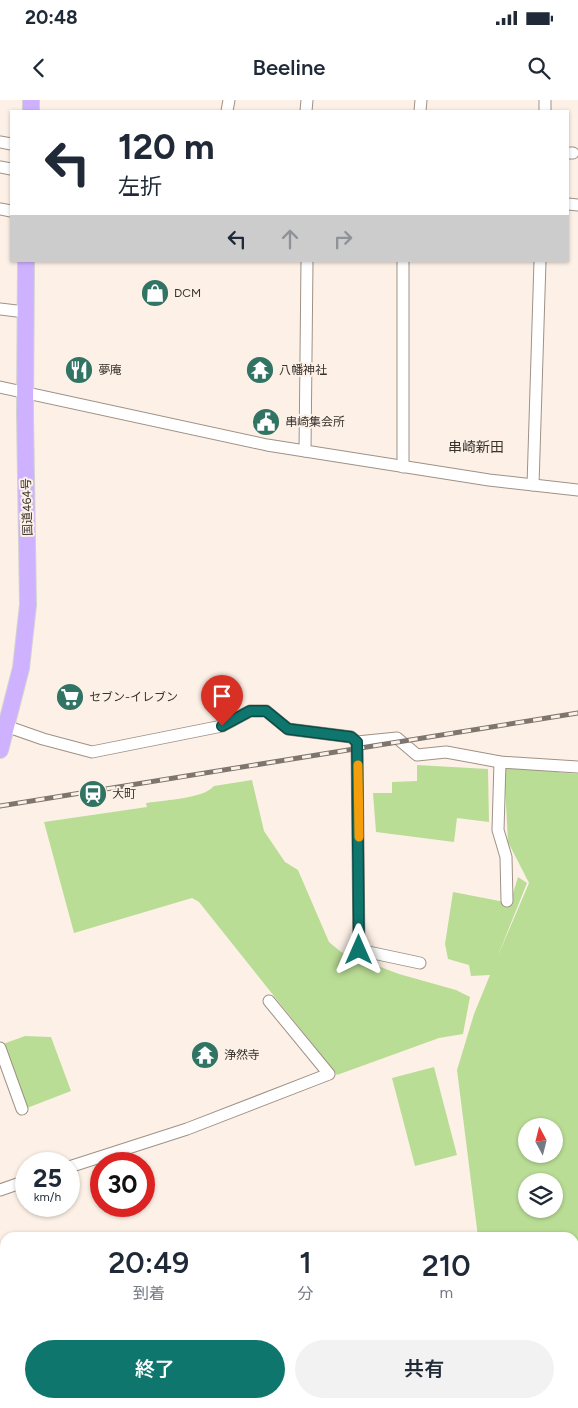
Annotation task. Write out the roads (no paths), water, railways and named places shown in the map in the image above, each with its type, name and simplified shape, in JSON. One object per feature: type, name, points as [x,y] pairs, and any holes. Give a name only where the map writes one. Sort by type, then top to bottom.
[{"type":"highway","name":"国道464号","points":[[0,750],[3,725],[21,668],[28,605],[25,392],[26,262]]},
{"type":"street","points":[[305,451],[307,262]]},
{"type":"street","points":[[402,467],[403,262]]},
{"type":"street","points":[[533,485],[540,262]]},
{"type":"street","points":[[0,310],[25,312]]},
{"type":"street","points":[[0,387],[153,421],[201,429],[253,442],[402,467],[578,490]]},
{"type":"street","points":[[3,725],[43,739],[92,752],[222,726],[250,711],[258,710],[272,714],[288,729],[351,737],[357,742],[397,738],[417,755],[446,752],[500,762],[578,767]]},
{"type":"street","points":[[357,742],[359,950],[420,963]]},
{"type":"street","points":[[500,762],[498,830],[506,856],[508,900]]},
{"type":"street","points":[[80,1164],[187,1129],[329,1074],[269,1001]]},
{"type":"street","points":[[0,1048],[22,1109]]},
{"type":"street","points":[[0,1190],[15,1185]]},
{"type":"railway","points":[[0,806],[578,713]]},
{"type":"place","name":"DCM","points":[[155,293]]},
{"type":"place","name":"夢庵","points":[[79,370]]},
{"type":"place","name":"八幡神社","points":[[260,370]]},
{"type":"place","name":"串崎集会所","points":[[266,422]]},
{"type":"place","name":"セブン-イレブン","points":[[70,697]]},
{"type":"place","name":"大町","points":[[93,794]]},
{"type":"place","name":"浄然寺","points":[[205,1055]]},
{"type":"district","name":"串崎新田","points":[[476,447]]}]
